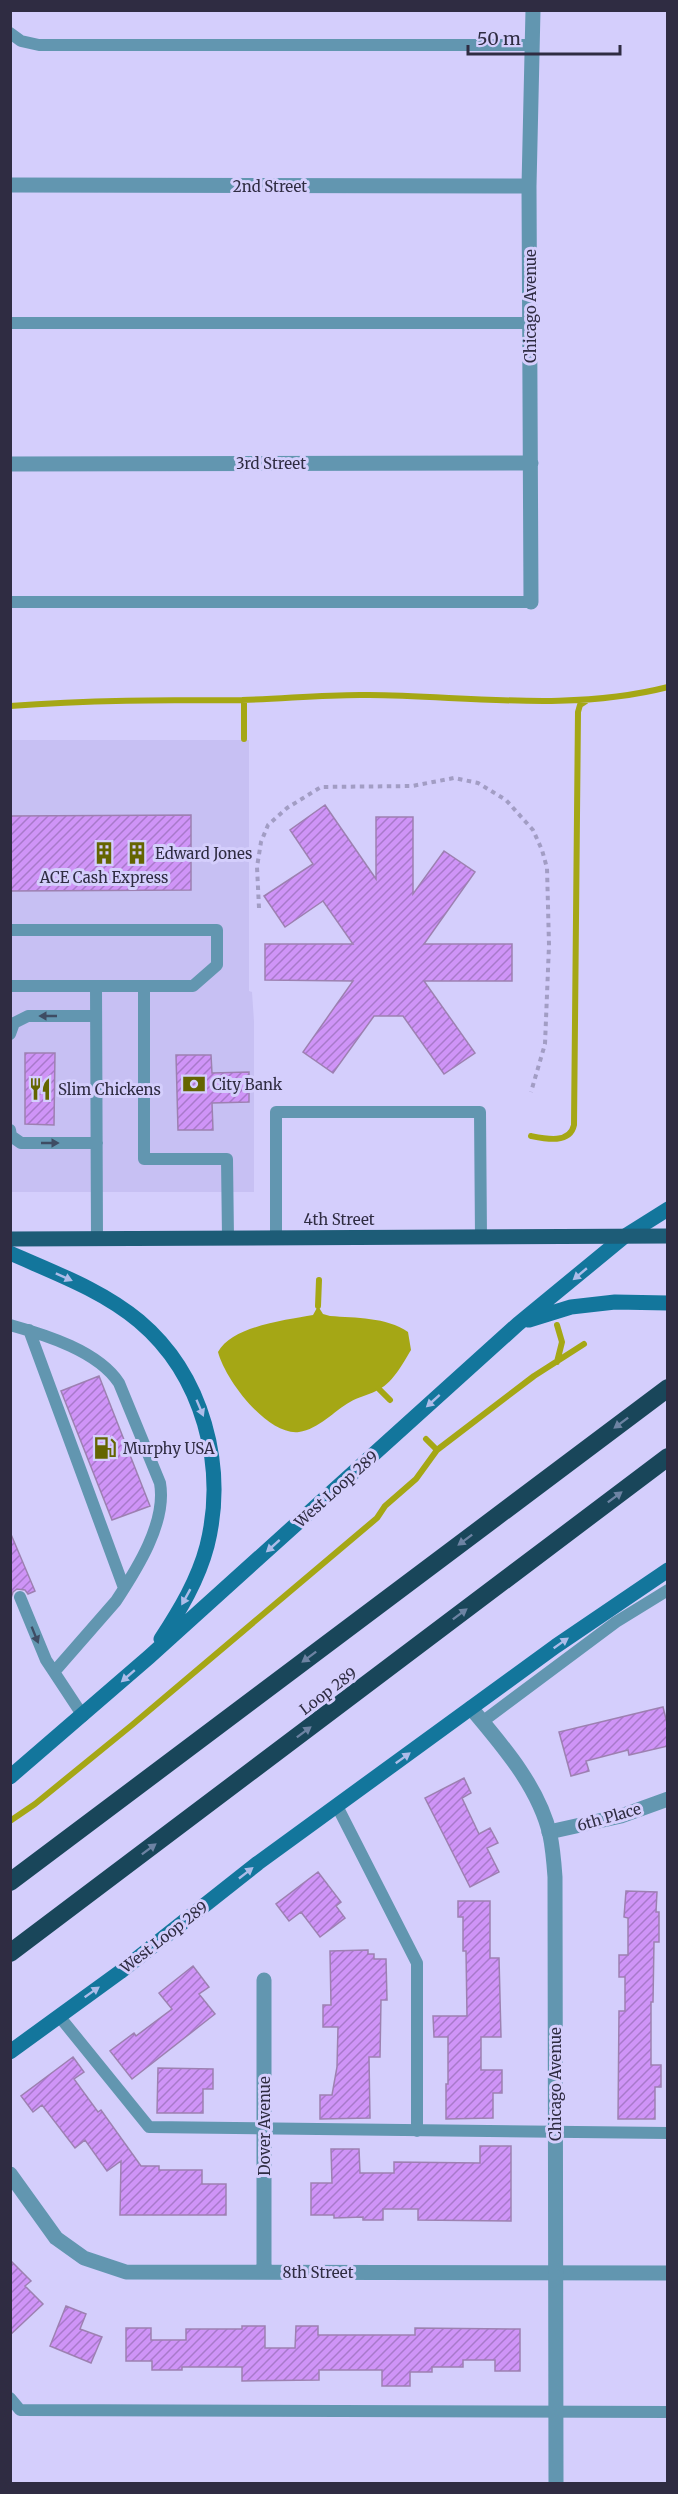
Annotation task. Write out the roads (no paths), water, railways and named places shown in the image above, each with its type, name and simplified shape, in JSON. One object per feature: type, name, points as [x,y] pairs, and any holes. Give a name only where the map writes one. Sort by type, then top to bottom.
[{"type":"highway","points":[[10,1882],[668,1388]]},
{"type":"highway","name":"Loop 289","points":[[10,1953],[668,1457]]},
{"type":"highway","points":[[10,1870],[160,1769]]},
{"type":"highway","points":[[10,1969],[102,1885]]},
{"type":"main road","name":"West Loop 289","points":[[11,1774],[149,1657],[518,1324],[625,1236],[668,1209]]},
{"type":"main road","name":"4th Street","points":[[10,1239],[668,1236]]},
{"type":"main road","points":[[10,1253],[81,1284],[121,1307],[141,1322],[174,1359],[204,1419],[214,1476],[207,1545],[191,1589],[149,1657]]},
{"type":"main road","points":[[518,1324],[571,1306],[615,1302],[668,1303]]},
{"type":"main road","name":"West Loop 289","points":[[10,2052],[120,1972],[258,1863],[556,1646],[668,1570]]},
{"type":"street","name":"Chicago Avenue","points":[[531,602],[530,186],[533,10]]},
{"type":"street","name":"2nd Street","points":[[10,185],[530,186]]},
{"type":"street","name":"3rd Street","points":[[10,464],[531,463]]},
{"type":"street","name":"Chicago Avenue","points":[[471,1708],[522,1775],[549,1833],[555,1877],[556,2484]]},
{"type":"street","name":"6th Place","points":[[549,1833],[621,1816],[668,1799]]},
{"type":"street","name":"Dover Avenue","points":[[264,1980],[264,2271]]},
{"type":"street","name":"8th Street","points":[[10,2174],[56,2238],[84,2258],[126,2272],[668,2273]]},
{"type":"lane","points":[[10,33],[21,41],[39,45],[533,45]]},
{"type":"lane","points":[[10,323],[530,323]]},
{"type":"lane","points":[[10,602],[531,602]]},
{"type":"lane","points":[[10,930],[217,930],[217,965],[193,986],[10,986]]},
{"type":"lane","points":[[96,986],[97,1239]]},
{"type":"lane","points":[[144,986],[144,1159],[227,1159],[228,1238]]},
{"type":"lane","points":[[10,1034],[14,1023],[28,1016],[96,1016]]},
{"type":"lane","points":[[276,1238],[276,1112],[480,1112],[481,1237]]},
{"type":"lane","points":[[10,1130],[11,1136],[21,1143],[97,1143]]},
{"type":"lane","points":[[10,1325],[29,1330],[85,1353],[112,1372],[119,1383],[160,1483],[162,1498],[156,1527],[124,1588],[54,1672]]},
{"type":"lane","points":[[29,1330],[124,1588]]},
{"type":"lane","points":[[482,1722],[616,1622],[668,1590]]},
{"type":"lane","points":[[20,1597],[43,1654],[82,1716]]},
{"type":"lane","points":[[337,1806],[417,1963],[417,2131]]},
{"type":"lane","points":[[59,2016],[149,2127],[668,2133]]},
{"type":"lane","points":[[10,2398],[20,2410],[668,2412]]},
{"type":"waterway","points":[[10,706],[97,701],[242,700],[353,695],[556,701],[631,695],[668,687]]},
{"type":"waterway","points":[[244,700],[244,739]]},
{"type":"waterway","points":[[531,1136],[550,1139],[563,1138],[572,1131],[574,1125],[578,712],[580,705],[586,701]]},
{"type":"waterway","points":[[318,1306],[319,1280]]},
{"type":"waterway","points":[[557,1325],[562,1342],[557,1362]]},
{"type":"waterway","points":[[437,1450],[534,1376],[584,1344]]},
{"type":"waterway","points":[[379,1389],[390,1400]]},
{"type":"waterway","points":[[10,1821],[35,1804],[132,1725],[377,1518],[385,1506],[416,1479],[437,1450],[426,1439]]},
{"type":"place","name":"ACE Cash Express","points":[[104,853]]},
{"type":"place","name":"Edward Jones","points":[[137,853]]},
{"type":"place","name":"City Bank","points":[[194,1084]]},
{"type":"place","name":"Slim Chickens","points":[[40,1089]]},
{"type":"place","name":"Murphy USA","points":[[105,1448]]}]
